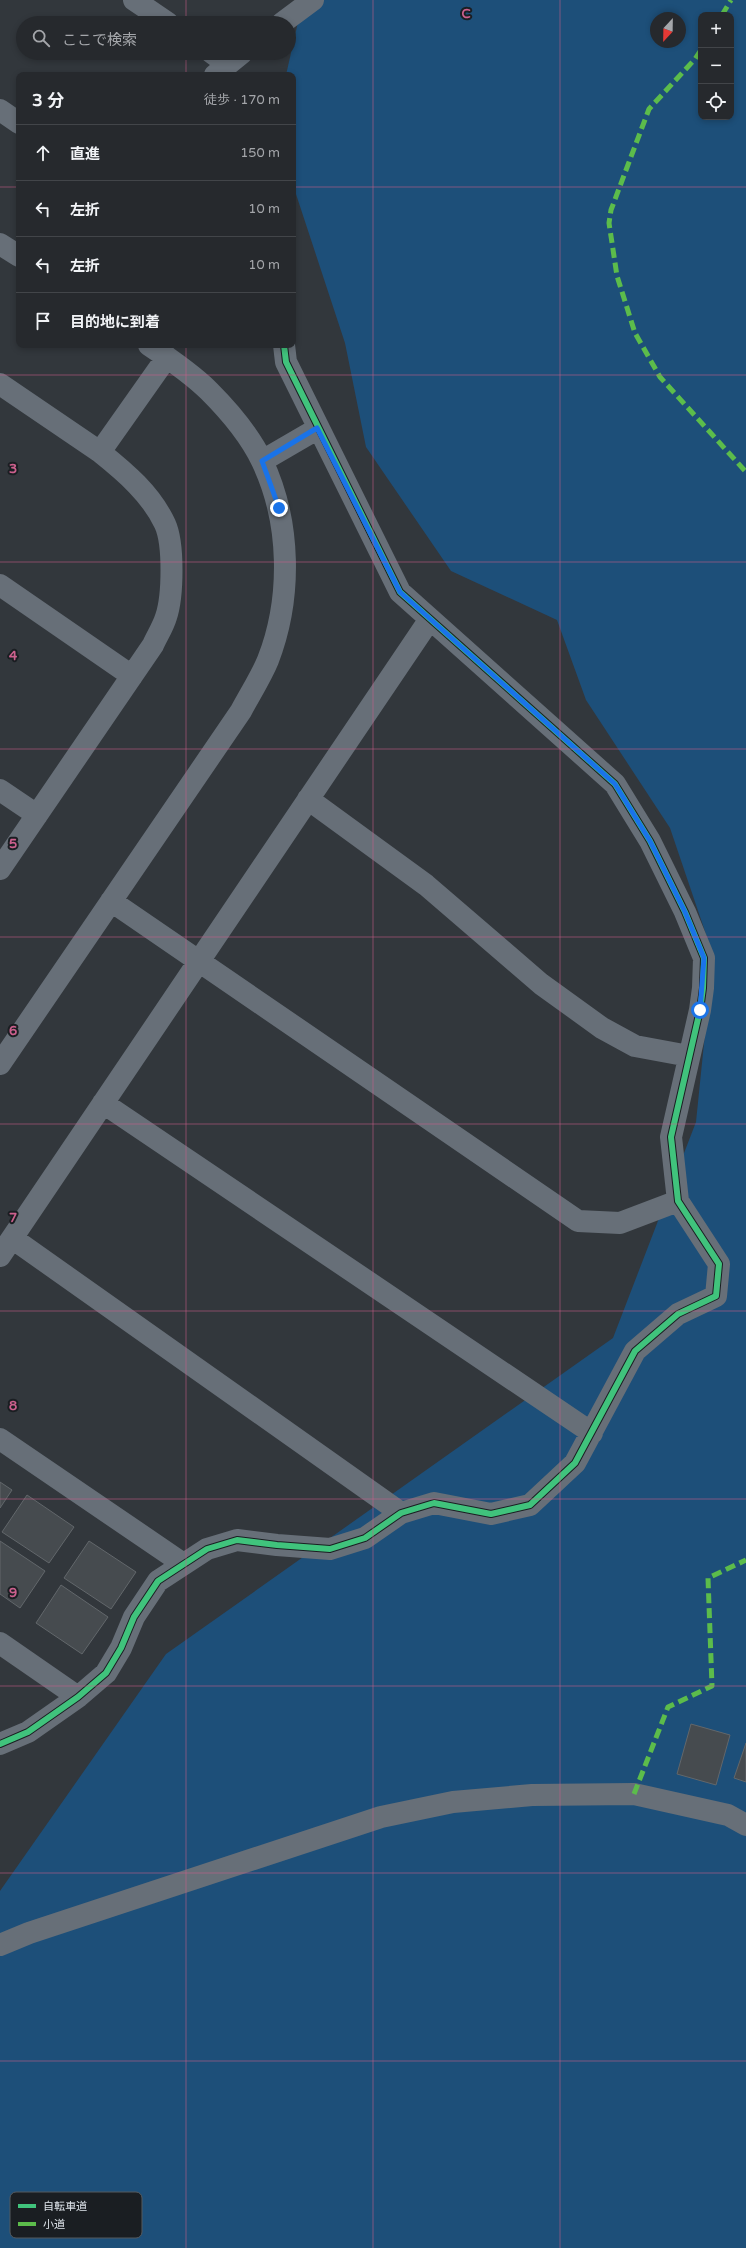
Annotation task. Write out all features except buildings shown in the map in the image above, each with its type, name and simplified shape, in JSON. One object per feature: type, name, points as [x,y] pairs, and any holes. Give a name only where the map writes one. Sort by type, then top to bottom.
[{"type":"street","points":[[134,0],[158,16]]},
{"type":"street","points":[[291,16],[313,0]]},
{"type":"street","points":[[0,110],[16,121]]},
{"type":"street","points":[[0,244],[16,254]]},
{"type":"street","points":[[0,1064],[241,711],[268,660],[282,611],[285,561],[279,508],[262,461],[240,425],[209,391],[154,348]]},
{"type":"street","points":[[0,1744],[28,1732],[78,1697],[106,1673],[121,1648],[134,1617],[158,1581],[182,1563],[207,1549],[237,1540],[330,1549],[365,1538],[401,1513],[434,1504],[491,1514],[530,1505],[575,1463],[635,1351],[678,1314],[716,1296],[719,1264],[678,1201],[671,1137],[700,1010],[704,958],[685,912],[650,841],[615,784],[400,592],[317,428],[286,362],[284,348]]},
{"type":"street","points":[[100,452],[167,357]]},
{"type":"street","points":[[0,384],[100,452],[125,472],[147,496],[165,525],[171,555],[171,588],[166,617],[153,645],[0,869]]},
{"type":"street","points":[[262,461],[317,428]]},
{"type":"street","points":[[0,585],[132,676]]},
{"type":"street","points":[[401,1513],[6,1247],[430,619]]},
{"type":"street","points":[[0,790],[37,816]]},
{"type":"street","points":[[308,799],[426,885],[541,984],[602,1028],[635,1046],[689,1056]]},
{"type":"street","points":[[111,901],[578,1222],[620,1223],[678,1201]]},
{"type":"street","points":[[103,1103],[592,1433]]},
{"type":"street","points":[[0,1439],[182,1563]]},
{"type":"street","points":[[0,1643],[78,1697]]},
{"type":"street","points":[[0,1945],[29,1933],[381,1816],[453,1802],[532,1795],[634,1794],[728,1816],[746,1825]]},
{"type":"shaded area","points":[[303,0],[746,0],[746,2248],[0,2248],[0,1891],[166,1654],[613,1338],[696,1122],[713,955],[670,828],[586,700],[557,620],[451,571],[366,447],[345,343],[296,194],[296,72],[287,72],[289,60],[296,60],[296,31]]},
{"type":"marked path","points":[[724,12],[731,0]]},
{"type":"marked path","points":[[698,54],[649,109],[611,210],[609,223],[617,276],[635,333],[660,377],[746,472]]},
{"type":"marked path","points":[[634,1794],[668,1707],[712,1686],[708,1578],[746,1560]]},
{"type":"cycle path","points":[[0,1744],[28,1732],[78,1697],[106,1673],[121,1648],[134,1617],[158,1581],[207,1549],[237,1540],[330,1549],[365,1538],[401,1513],[434,1503],[491,1514],[530,1505],[575,1463],[635,1351],[678,1314],[716,1296],[719,1264],[678,1201],[671,1137],[700,1010],[703,988],[704,958],[685,912],[650,841],[615,784],[400,592],[286,362],[284,348]]},
{"type":"route","points":[[279,508],[262,461],[317,428],[400,592],[615,784],[650,841],[685,912],[704,958],[703,988],[700,1010]]}]
